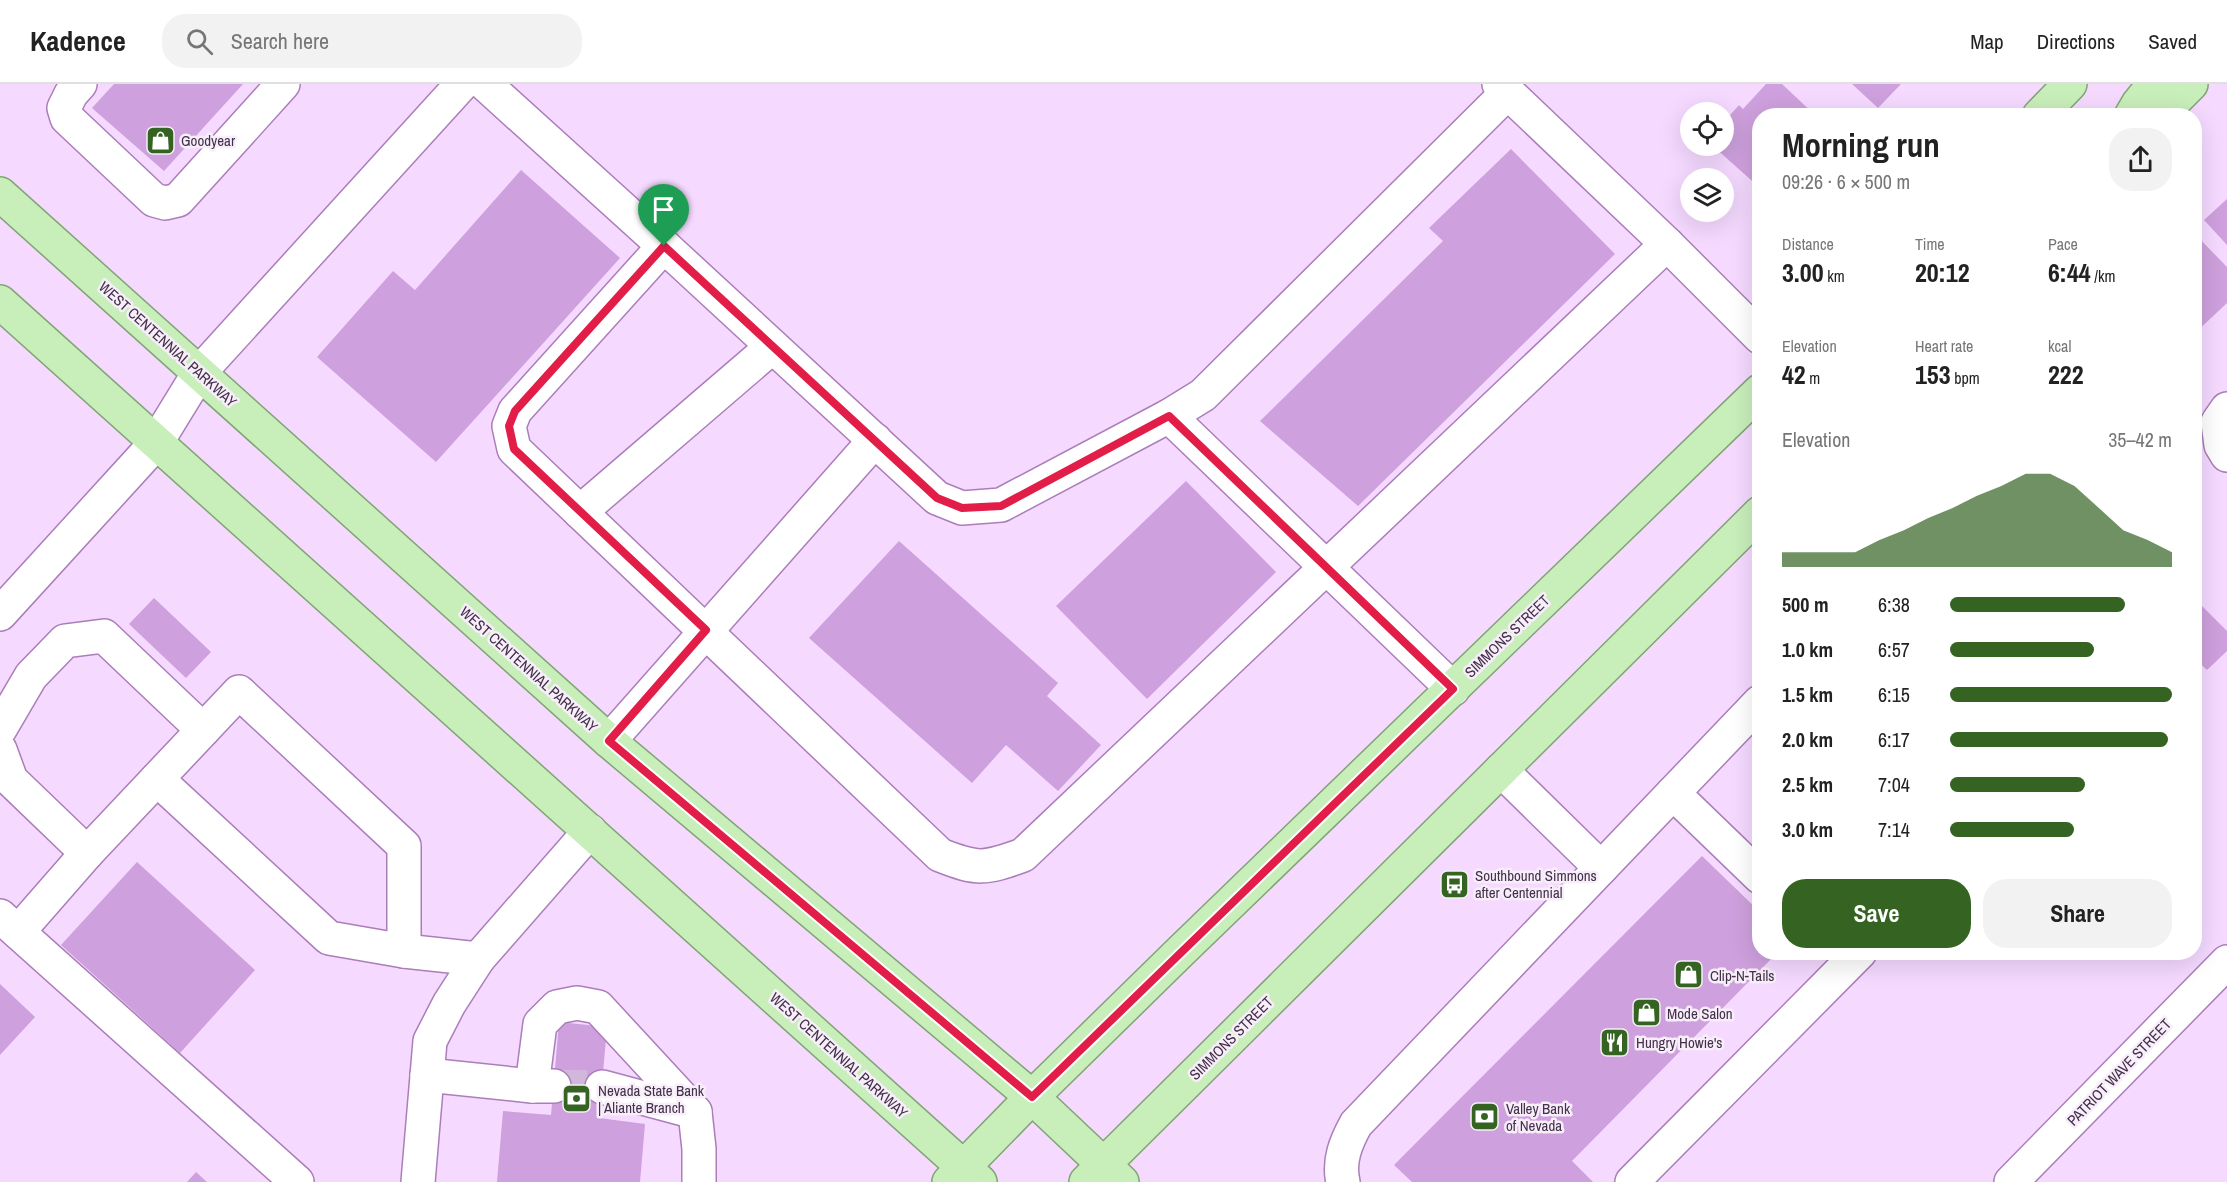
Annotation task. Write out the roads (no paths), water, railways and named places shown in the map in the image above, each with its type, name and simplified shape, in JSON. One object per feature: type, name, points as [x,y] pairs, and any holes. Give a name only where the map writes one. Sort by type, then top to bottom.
[{"type":"main road","points":[[2047,108],[2070,84]]},
{"type":"main road","points":[[2136,108],[2154,84]]},
{"type":"main road","points":[[2167,108],[2191,84]]},
{"type":"main road","name":"WEST CENTENNIAL PARKWAY","points":[[0,194],[609,741],[1032,1097],[1104,1176]]},
{"type":"main road","name":"WEST CENTENNIAL PARKWAY","points":[[0,302],[590,831],[964,1177]]},
{"type":"main road","name":"SIMMONS STREET","points":[[964,1177],[998,1132],[1032,1097],[1752,399]]},
{"type":"main road","name":"SIMMONS STREET","points":[[1104,1176],[1501,770],[1752,521]]},
{"type":"street","points":[[80,84],[70,94],[64,108],[67,118],[154,200],[165,203],[178,200],[283,84]]},
{"type":"street","points":[[0,614],[156,443],[199,373],[462,84]]},
{"type":"street","points":[[485,84],[937,498],[962,508],[1001,506],[1169,416],[1203,395],[1504,88],[1752,329]]},
{"type":"street","points":[[664,246],[515,411],[509,426],[514,449],[940,855],[968,866],[995,866],[1023,855],[1667,244]]},
{"type":"street","points":[[580,512],[772,346]]},
{"type":"street","points":[[2222,415],[2221,445],[2227,455]]},
{"type":"street","points":[[1169,416],[1453,689]]},
{"type":"street","points":[[609,741],[875,440]]},
{"type":"street","points":[[0,729],[31,676],[65,641],[104,636],[203,730]]},
{"type":"street","points":[[297,1182],[9,924],[87,853],[239,692],[404,846],[404,951]]},
{"type":"street","points":[[1342,1182],[1344,1146],[1356,1124],[1673,793],[1752,716]]},
{"type":"street","points":[[0,750],[11,780],[87,853]]},
{"type":"street","points":[[1501,770],[1601,868]]},
{"type":"street","points":[[158,779],[329,938],[404,951],[478,959]]},
{"type":"street","points":[[1673,793],[1752,869]]},
{"type":"street","points":[[418,1182],[430,1041],[449,1004],[478,959],[590,831]]},
{"type":"street","points":[[1632,1182],[1845,960]]},
{"type":"street","name":"PATRIOT WAVE STREET","points":[[2011,1182],[2227,962]]},
{"type":"street","points":[[427,1075],[543,1086],[540,1024],[557,1007],[577,1004],[598,1007],[695,1112],[699,1149],[699,1182]]},
{"type":"street","points":[[602,1087],[695,1112]]},
{"type":"tunnel","points":[[554,1086],[602,1087]]},
{"type":"place","name":"Goodyear","points":[[160,140]]},
{"type":"place","name":"Southbound Simmons after Centennial","points":[[1454,884]]},
{"type":"place","name":"Clip-N-Tails","points":[[1689,975]]},
{"type":"place","name":"Mode Salon","points":[[1646,1013]]},
{"type":"place","name":"Hungry Howie's","points":[[1615,1042]]},
{"type":"place","name":"Nevada State Bank | Aliante Branch","points":[[577,1099]]},
{"type":"place","name":"Valley Bank of Nevada","points":[[1485,1117]]}]
